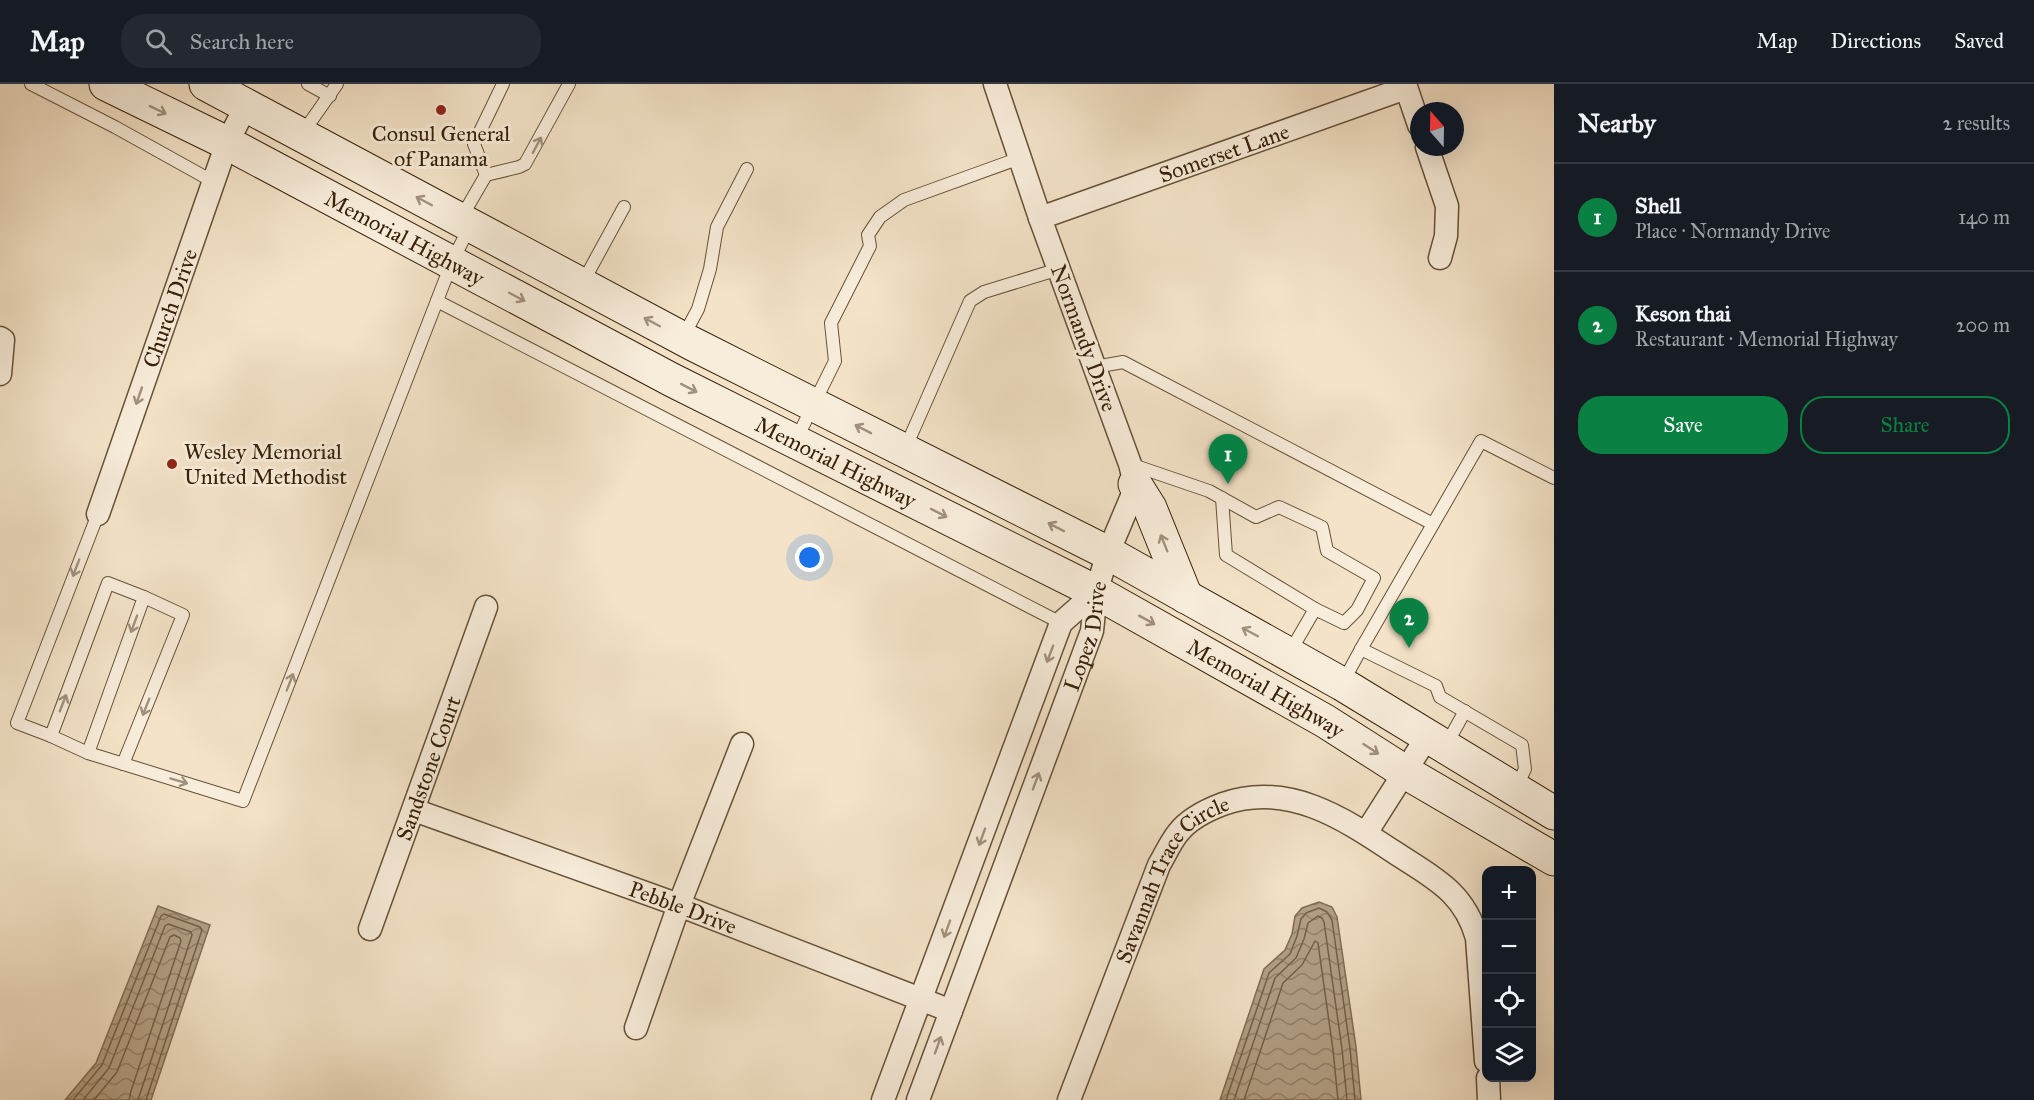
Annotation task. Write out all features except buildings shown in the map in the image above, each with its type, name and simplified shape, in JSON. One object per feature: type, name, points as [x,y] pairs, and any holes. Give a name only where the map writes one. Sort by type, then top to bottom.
[{"type":"main road","name":"Memorial Highway","points":[[106,84],[227,143],[672,380],[1096,592],[1325,721],[1405,772],[1554,859]]},
{"type":"main road","name":"Memorial Highway","points":[[206,84],[683,338],[1108,553],[1289,653],[1554,813]]},
{"type":"main road","points":[[1133,474],[1150,508],[1186,597]]},
{"type":"street","name":"Normandy Drive","points":[[994,84],[1133,474]]},
{"type":"street","points":[[1406,86],[1411,102]]},
{"type":"street","name":"Somerset Lane","points":[[1040,218],[1406,86]]},
{"type":"street","name":"Church Drive","points":[[98,514],[227,143],[246,106]]},
{"type":"street","points":[[1429,156],[1447,207],[1446,236],[1440,258]]},
{"type":"street","points":[[0,338],[3,340],[0,374]]},
{"type":"street","points":[[1096,592],[1108,553],[1128,509],[1133,474]]},
{"type":"street","name":"Lopez Drive","points":[[883,1100],[1061,623],[1096,592]]},
{"type":"street","name":"Lopez Drive","points":[[918,1100],[1092,631],[1096,592]]},
{"type":"street","name":"Sandstone Court","points":[[370,929],[486,607]]},
{"type":"street","points":[[1366,833],[1405,772],[1436,742]]},
{"type":"street","points":[[636,1028],[679,905],[742,744]]},
{"type":"street","name":"Savannah Trace Circle","points":[[1069,1100],[1159,865],[1178,832],[1206,810],[1237,799],[1278,796],[1312,804],[1366,833],[1449,889],[1471,919],[1479,947],[1484,1028]]},
{"type":"street","name":"Pebble Drive","points":[[414,810],[679,905],[951,1011]]},
{"type":"street","points":[[1488,1082],[1489,1100]]},
{"type":"lane","points":[[32,84],[214,182]]},
{"type":"lane","points":[[308,84],[330,96]]},
{"type":"lane","points":[[301,135],[337,84]]},
{"type":"lane","points":[[98,514],[17,723],[88,753],[243,801],[486,175],[474,144],[503,84]]},
{"type":"lane","points":[[486,175],[525,164],[569,84]]},
{"type":"lane","points":[[795,441],[835,361],[831,323],[870,246],[868,235],[880,216],[904,200],[1020,159]]},
{"type":"lane","points":[[683,338],[698,309],[710,269],[717,227],[747,169]]},
{"type":"lane","points":[[582,285],[624,207]]},
{"type":"lane","points":[[904,450],[970,301],[984,292],[1059,269]]},
{"type":"lane","points":[[437,301],[1061,623]]},
{"type":"lane","points":[[1095,367],[1123,362],[1433,524]]},
{"type":"lane","points":[[1342,684],[1481,441],[1554,478]]},
{"type":"lane","points":[[1133,474],[1209,491],[1222,498],[1256,517],[1279,507],[1322,527],[1327,551],[1374,578],[1357,610],[1344,623],[1315,609],[1226,555],[1222,498]]},
{"type":"lane","points":[[51,736],[108,583],[183,615],[123,764]]},
{"type":"lane","points":[[88,753],[144,597]]},
{"type":"lane","points":[[1289,653],[1315,609]]},
{"type":"lane","points":[[1361,649],[1436,686],[1440,697],[1522,745],[1525,769],[1515,790]]},
{"type":"lane","points":[[1436,742],[1465,711]]},
{"type":"water","points":[[1319,902],[1332,907],[1337,917],[1356,1047],[1361,1100],[1220,1100],[1264,969],[1285,950],[1292,934],[1295,916],[1302,908]]},
{"type":"water","points":[[158,906],[210,925],[151,1100],[65,1100],[96,1063]]},
{"type":"place","name":"Consul General of Panama","points":[[441,110]]},
{"type":"place","name":"Wesley Memorial United Methodist","points":[[172,464]]},
{"type":"place","name":"Shell","points":[[1228,484]]},
{"type":"place","name":"Keson thai","points":[[1409,648]]}]
